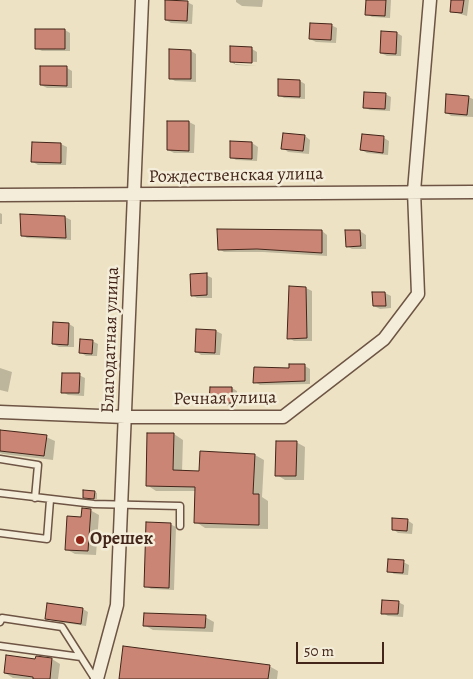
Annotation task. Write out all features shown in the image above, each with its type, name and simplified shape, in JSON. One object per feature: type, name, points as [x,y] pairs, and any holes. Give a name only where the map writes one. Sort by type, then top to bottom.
[{"type":"street","name":"Благодатная улица","points":[[96,679],[117,605],[142,0]]},
{"type":"street","name":"Речная улица","points":[[0,412],[125,417],[283,417],[384,338],[418,294],[414,191],[430,0]]},
{"type":"street","name":"Рождественская улица","points":[[0,195],[473,192]]},
{"type":"lane","points":[[0,459],[38,464],[35,498]]},
{"type":"lane","points":[[0,493],[50,500],[121,505],[180,506],[180,526]]},
{"type":"lane","points":[[0,533],[47,539],[50,500]]},
{"type":"lane","points":[[0,622],[2,618],[62,627],[96,679]]},
{"type":"lane","points":[[0,646],[81,657]]},
{"type":"building","points":[[165,0],[188,1],[187,21],[165,20]]},
{"type":"building","points":[[366,0],[386,0],[385,16],[365,15]]},
{"type":"building","points":[[451,0],[464,0],[462,13],[450,12]]},
{"type":"building","points":[[310,23],[332,24],[331,40],[309,39]]},
{"type":"building","points":[[35,29],[65,29],[65,49],[35,49]]},
{"type":"building","points":[[381,31],[397,32],[396,54],[380,53]]},
{"type":"building","points":[[230,46],[252,47],[252,63],[230,62]]},
{"type":"building","points":[[169,49],[191,50],[191,79],[169,79]]},
{"type":"building","points":[[40,66],[67,66],[67,86],[40,85]]},
{"type":"building","points":[[278,79],[300,80],[300,97],[278,96]]},
{"type":"building","points":[[364,92],[386,93],[385,109],[363,108]]},
{"type":"building","points":[[446,94],[469,96],[467,115],[445,113]]},
{"type":"building","points":[[167,121],[189,121],[189,151],[167,150]]},
{"type":"building","points":[[283,133],[305,135],[303,151],[281,149]]},
{"type":"building","points":[[362,134],[384,136],[383,153],[360,150]]},
{"type":"building","points":[[230,141],[252,142],[252,159],[230,158]]},
{"type":"building","points":[[32,142],[61,143],[61,163],[31,162]]},
{"type":"building","points":[[20,214],[65,216],[66,238],[21,236]]},
{"type":"building","points":[[217,229],[322,230],[322,253],[257,249],[218,250]]},
{"type":"building","points":[[345,230],[360,230],[361,246],[346,247]]},
{"type":"building","points":[[207,273],[207,295],[191,296],[190,274]]},
{"type":"building","points":[[289,286],[306,287],[307,338],[287,339]]},
{"type":"building","points":[[372,292],[385,292],[386,306],[373,306]]},
{"type":"building","points":[[53,322],[69,323],[68,345],[52,344]]},
{"type":"building","points":[[196,329],[216,330],[215,353],[195,352]]},
{"type":"building","points":[[80,339],[93,340],[92,354],[79,353]]},
{"type":"building","points":[[289,364],[305,364],[305,381],[253,383],[254,367],[289,368]]},
{"type":"building","points":[[62,373],[80,373],[79,393],[61,393]]},
{"type":"building","points":[[210,387],[232,387],[232,403],[209,403]]},
{"type":"building","points":[[0,430],[47,435],[44,456],[0,451]]},
{"type":"building","points":[[147,433],[174,433],[173,470],[199,471],[200,451],[255,454],[253,494],[259,494],[259,525],[194,523],[195,487],[146,486]]},
{"type":"building","points":[[276,441],[297,441],[296,476],[275,476]]},
{"type":"building","points":[[83,490],[95,491],[94,499],[83,498]]},
{"type":"building","points":[[82,508],[91,509],[88,551],[65,550],[67,516],[81,517]]},
{"type":"building","points":[[392,518],[408,519],[407,531],[392,530]]},
{"type":"building","points":[[146,522],[171,523],[169,588],[144,587]]},
{"type":"building","points":[[388,559],[404,560],[403,573],[387,572]]},
{"type":"building","points":[[382,600],[399,601],[398,614],[381,614]]},
{"type":"building","points":[[47,603],[83,608],[81,624],[45,619]]},
{"type":"building","points":[[144,613],[206,615],[205,628],[143,626]]},
{"type":"building","points":[[123,646],[270,665],[268,679],[119,679]]},
{"type":"building","points":[[6,655],[35,659],[36,656],[52,658],[50,679],[33,679],[33,677],[4,673]]},
{"type":"place","name":"Орешек","points":[[80,540]]}]
